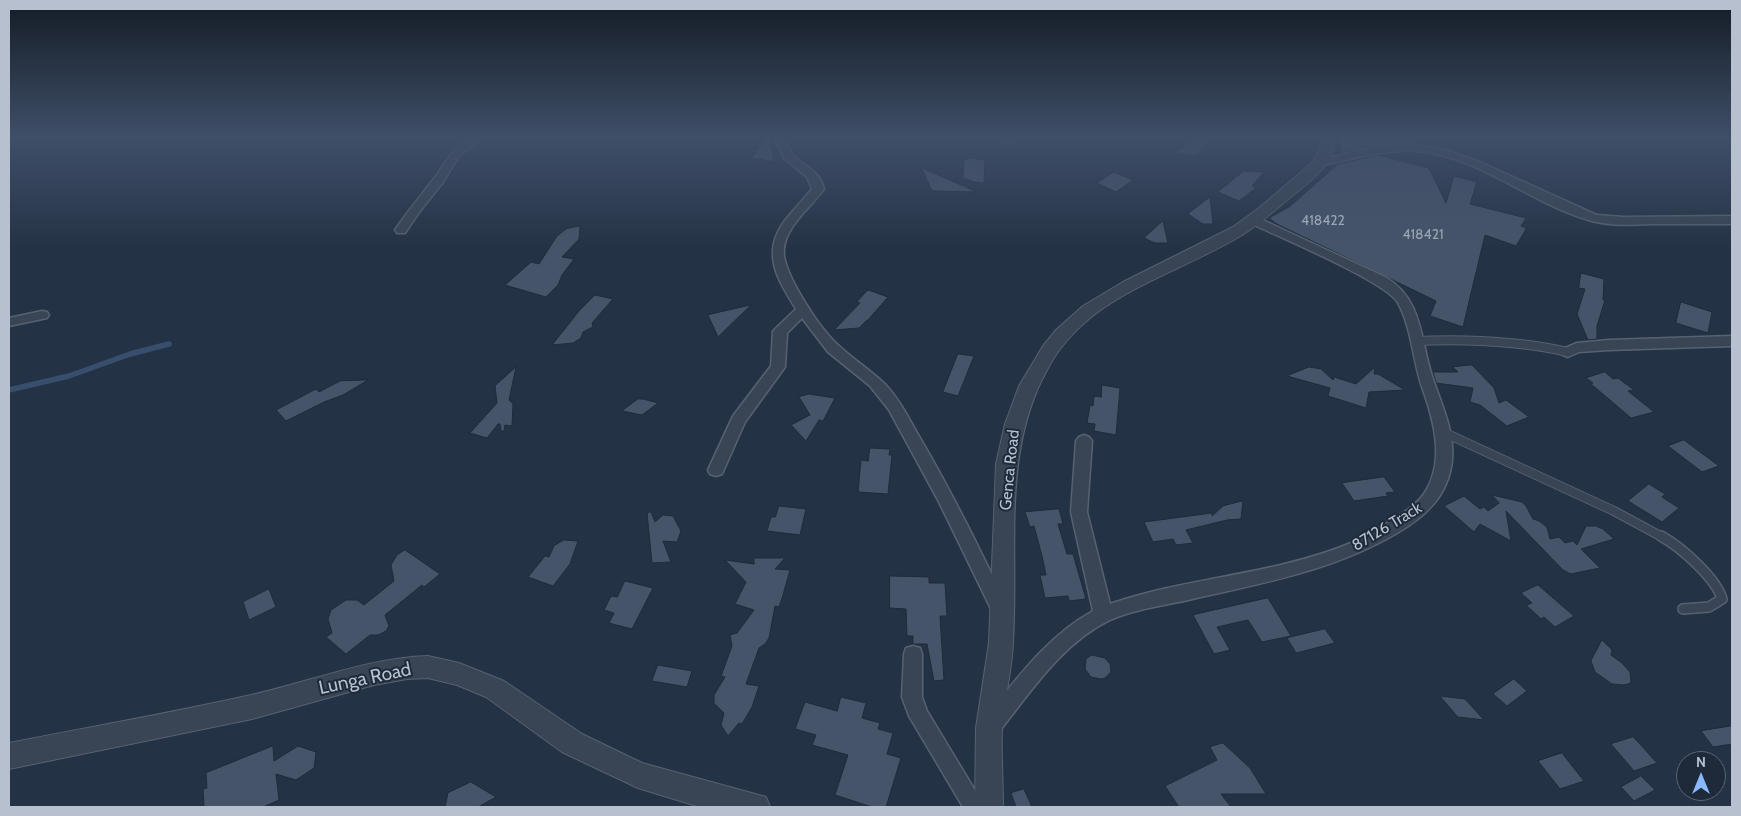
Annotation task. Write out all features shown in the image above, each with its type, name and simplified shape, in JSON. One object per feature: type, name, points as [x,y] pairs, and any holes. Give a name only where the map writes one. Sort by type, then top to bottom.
[{"type":"street","points":[[401,230],[415,208],[442,175]]},
{"type":"street","points":[[812,175],[818,184],[818,189],[784,229],[779,241],[778,256],[783,272],[812,324],[832,348],[866,374],[888,396],[925,459],[1001,612]]},
{"type":"street","name":"Genca Road","points":[[989,807],[989,728],[1001,642],[1007,464],[1011,438],[1020,407],[1040,365],[1056,342],[1077,320],[1103,301],[1254,220],[1306,175]]},
{"type":"street","points":[[1501,175],[1567,207],[1595,218],[1623,221],[1732,220]]},
{"type":"street","name":"87126 Track","points":[[989,728],[1049,658],[1077,633],[1103,615],[1143,602],[1313,562],[1357,548],[1406,520],[1427,503],[1437,487],[1445,445],[1443,432],[1404,301],[1394,288],[1380,280],[1254,220]]},
{"type":"street","points":[[716,470],[738,420],[778,367],[780,331],[804,309]]},
{"type":"street","points":[[9,322],[42,315]]},
{"type":"street","points":[[1568,352],[1577,348],[1732,341]]},
{"type":"street","points":[[1084,441],[1079,512],[1103,615]]},
{"type":"street","points":[[913,654],[912,697],[919,716],[975,807]]},
{"type":"street","name":"Lunga Road","points":[[9,756],[252,707],[374,674],[428,667],[459,674],[495,689],[572,743],[638,775],[729,802],[756,807]]},
{"type":"lane","points":[[1416,341],[1444,340],[1537,345],[1568,352]]},
{"type":"lane","points":[[1443,432],[1614,511],[1670,541],[1696,564],[1719,589],[1722,599],[1716,605],[1702,609],[1682,609]]},
{"type":"building","points":[[925,175],[938,175],[977,192],[934,191],[931,189]]},
{"type":"building","points":[[963,175],[984,175],[984,183],[974,182],[963,178]]},
{"type":"building","points":[[1109,175],[1121,175],[1133,180],[1116,192],[1097,183]]},
{"type":"building","points":[[1239,175],[1261,175],[1252,186],[1256,188],[1239,201],[1218,192]]},
{"type":"building","points":[[1325,175],[1432,175],[1446,203],[1454,176],[1477,182],[1470,204],[1526,218],[1521,226],[1526,228],[1516,246],[1485,235],[1463,327],[1430,316],[1436,301],[1277,224],[1269,218],[1289,207]]},
{"type":"building","points":[[1210,197],[1213,224],[1203,224],[1188,214]]},
{"type":"building","points":[[1163,221],[1168,243],[1155,243],[1144,238]]},
{"type":"building","points":[[580,226],[579,239],[562,257],[574,259],[562,275],[558,285],[546,297],[505,285],[531,262],[539,264],[557,236],[566,229]]},
{"type":"building","points":[[1581,273],[1604,279],[1603,300],[1605,300],[1597,326],[1597,339],[1588,340],[1577,314],[1585,289],[1579,288]]},
{"type":"building","points":[[868,290],[888,297],[859,328],[834,330],[860,303],[857,302]]},
{"type":"building","points":[[595,295],[613,299],[592,323],[593,327],[583,332],[581,338],[573,343],[552,345],[579,311]]},
{"type":"building","points":[[1681,302],[1712,312],[1708,333],[1676,323]]},
{"type":"building","points":[[751,305],[718,337],[708,315]]},
{"type":"building","points":[[958,354],[974,356],[958,396],[943,392]]},
{"type":"building","points":[[1472,365],[1494,388],[1499,403],[1506,400],[1529,417],[1507,426],[1480,405],[1470,402],[1473,388],[1436,383],[1433,372],[1458,372],[1453,367]]},
{"type":"building","points":[[516,367],[509,400],[513,404],[512,426],[505,425],[504,431],[501,431],[500,424],[498,424],[487,438],[470,433],[497,403],[495,386]]},
{"type":"building","points":[[1309,367],[1321,369],[1333,380],[1334,377],[1356,384],[1375,367],[1374,374],[1378,374],[1405,390],[1369,392],[1366,408],[1328,396],[1330,388],[1287,376]]},
{"type":"building","points":[[1605,372],[1613,379],[1618,378],[1634,390],[1628,391],[1654,412],[1631,418],[1586,378]]},
{"type":"building","points":[[368,380],[343,395],[324,402],[286,421],[276,410],[316,389],[319,392],[340,381]]},
{"type":"building","points":[[1102,385],[1120,388],[1116,435],[1094,431],[1095,424],[1087,423],[1090,405],[1093,406],[1094,396],[1101,397]]},
{"type":"building","points":[[809,394],[835,398],[823,421],[819,420],[806,441],[791,425],[810,415],[799,397]]},
{"type":"building","points":[[638,399],[658,403],[642,415],[622,411]]},
{"type":"building","points":[[1684,440],[1719,466],[1702,472],[1668,446]]},
{"type":"building","points":[[870,448],[890,449],[889,455],[892,455],[888,494],[858,492],[861,460],[868,461]]},
{"type":"building","points":[[1384,477],[1395,492],[1386,493],[1388,496],[1354,501],[1342,483]]},
{"type":"building","points":[[1649,484],[1665,494],[1662,497],[1679,508],[1662,522],[1628,501]]},
{"type":"building","points":[[1492,495],[1522,502],[1533,519],[1547,527],[1550,539],[1559,537],[1565,543],[1573,541],[1577,545],[1586,526],[1596,526],[1603,529],[1614,539],[1581,549],[1600,568],[1571,574],[1563,570],[1506,511],[1511,541],[1480,524],[1474,532],[1444,506],[1464,496],[1480,509],[1484,507],[1488,511],[1499,503]]},
{"type":"building","points":[[1243,501],[1241,519],[1227,520],[1186,530],[1193,543],[1176,545],[1173,539],[1153,542],[1144,522],[1212,513],[1212,516],[1223,506]]},
{"type":"building","points":[[779,506],[806,509],[800,535],[767,531],[771,517],[775,517]]},
{"type":"building","points":[[1059,509],[1063,524],[1058,524],[1067,554],[1073,554],[1086,599],[1069,601],[1068,596],[1045,598],[1040,575],[1046,575],[1042,556],[1034,526],[1030,527],[1025,512]]},
{"type":"building","points":[[651,512],[655,522],[663,515],[673,516],[681,531],[677,542],[663,541],[671,562],[652,563],[647,513]]},
{"type":"building","points":[[564,540],[578,541],[570,564],[553,586],[528,577],[545,556],[549,557],[554,546]]},
{"type":"building","points":[[405,550],[440,574],[424,587],[422,585],[385,615],[389,626],[386,631],[378,635],[370,635],[346,654],[326,637],[332,633],[328,619],[331,610],[346,600],[357,600],[364,605],[394,581],[391,565],[397,555]]},
{"type":"building","points":[[754,558],[785,558],[775,569],[790,570],[779,607],[775,606],[769,638],[759,648],[746,684],[759,686],[752,707],[742,724],[739,723],[728,736],[721,725],[724,713],[714,703],[714,695],[725,677],[721,676],[732,646],[730,635],[737,633],[754,610],[735,604],[746,582],[725,560],[754,564]]},
{"type":"building","points":[[890,576],[929,577],[929,583],[945,583],[947,616],[940,616],[944,680],[934,681],[927,644],[913,644],[913,636],[907,636],[906,609],[890,608]]},
{"type":"building","points":[[625,581],[653,588],[632,629],[609,623],[614,613],[604,610],[611,596],[617,597]]},
{"type":"building","points":[[1538,585],[1574,616],[1555,627],[1544,617],[1541,619],[1526,605],[1532,603],[1521,593]]},
{"type":"building","points":[[269,589],[276,607],[249,620],[243,602]]},
{"type":"building","points":[[1268,598],[1291,636],[1262,642],[1248,620],[1217,627],[1230,650],[1214,654],[1193,615]]},
{"type":"building","points":[[1325,629],[1335,643],[1296,653],[1287,638]]},
{"type":"building","points":[[1602,640],[1612,650],[1611,655],[1630,672],[1631,683],[1624,685],[1612,684],[1595,672],[1591,661]]},
{"type":"building","points":[[1092,655],[1105,658],[1110,664],[1111,672],[1105,678],[1091,677],[1085,669],[1086,659]]},
{"type":"building","points":[[658,665],[692,671],[687,687],[652,681]]},
{"type":"building","points":[[1514,679],[1527,691],[1507,706],[1493,694]]},
{"type":"building","points":[[1440,696],[1465,699],[1484,720],[1458,717]]},
{"type":"building","points":[[841,697],[866,703],[862,718],[880,723],[878,729],[893,733],[887,754],[901,758],[886,807],[872,807],[835,795],[848,755],[812,745],[816,735],[795,729],[805,702],[837,711]]},
{"type":"building","points":[[1732,726],[1732,744],[1713,747],[1701,731]]},
{"type":"building","points":[[1633,737],[1657,763],[1634,771],[1611,744]]},
{"type":"building","points":[[1223,743],[1250,768],[1266,794],[1221,794],[1231,807],[1179,807],[1165,786],[1217,760],[1210,747]]},
{"type":"building","points":[[273,746],[274,761],[298,746],[316,752],[314,768],[296,780],[276,774],[279,800],[263,807],[204,807],[203,789],[207,788],[206,773]]},
{"type":"building","points":[[1562,753],[1584,781],[1560,789],[1538,761]]},
{"type":"building","points":[[1641,776],[1655,790],[1634,801],[1621,787]]},
{"type":"building","points":[[471,782],[496,797],[478,807],[445,807],[448,793]]},
{"type":"building","points":[[1024,789],[1032,807],[1016,807],[1011,793]]},
{"type":"waterway","points":[[9,390],[69,376],[130,354],[169,344]]}]
